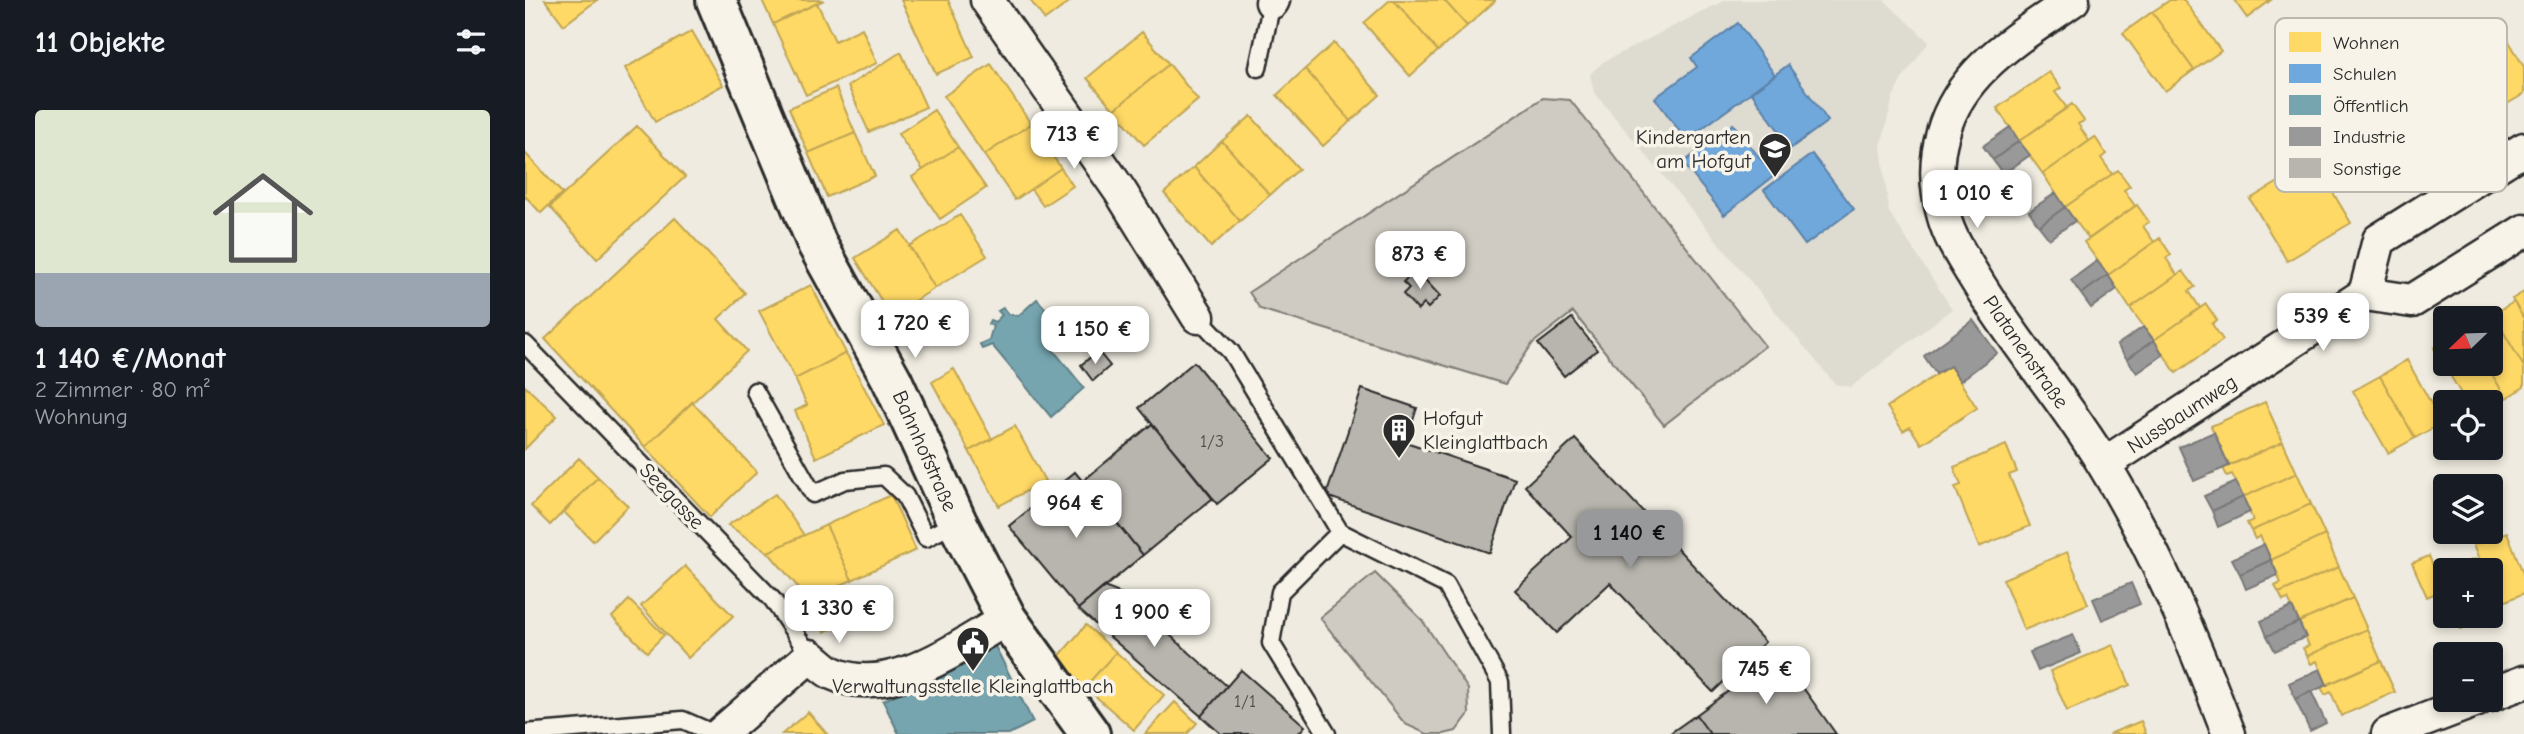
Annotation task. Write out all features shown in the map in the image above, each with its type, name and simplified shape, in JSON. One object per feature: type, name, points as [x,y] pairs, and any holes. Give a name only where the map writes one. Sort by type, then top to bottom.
[{"type":"main road","name":"Bahnhofstraße","points":[[716,0],[817,244],[892,380],[957,522],[1007,619],[1090,734]]},
{"type":"street","points":[[987,0],[1120,191],[1198,317]]},
{"type":"street","name":"Platanenstraße","points":[[2073,0],[1989,60],[1969,81],[1953,106],[1942,133],[1938,191],[1944,219],[1955,245],[2104,464],[2147,542],[2185,622],[2229,734]]},
{"type":"street","points":[[2507,160],[2524,149]]},
{"type":"street","points":[[2455,192],[2379,240],[2365,294],[2411,301],[2524,231]]},
{"type":"street","name":"Nussbaumweg","points":[[2104,464],[2365,294]]},
{"type":"street","name":"Seegasse","points":[[810,656],[831,672],[878,680],[907,674],[1007,619]]},
{"type":"street","points":[[718,734],[810,656]]},
{"type":"street","points":[[2503,690],[2524,682]]},
{"type":"street","points":[[2388,734],[2446,712]]},
{"type":"lane","points":[[1258,68],[1273,1]]},
{"type":"lane","points":[[1198,317],[1231,352],[1339,532],[1445,585],[1500,682],[1502,734]]},
{"type":"lane","name":"Seegasse","points":[[525,344],[772,600],[810,656]]},
{"type":"lane","points":[[755,391],[813,494],[845,480],[884,476],[905,496],[926,537],[957,522]]},
{"type":"lane","points":[[1327,734],[1271,643],[1280,592],[1339,532]]},
{"type":"lane","points":[[525,733],[683,720],[718,734]]},
{"type":"shaded area","name":"Kindergarten am Hofgut","points":[[1725,0],[1884,0],[1929,42],[1902,79],[1893,97],[1881,146],[1889,212],[1952,309],[1851,387],[1835,384],[1594,92],[1590,74],[1603,62]]},
{"type":"shaded area","points":[[1543,98],[1570,100],[1765,346],[1664,425],[1573,312],[1533,343],[1505,384],[1260,309],[1249,292]]},
{"type":"shaded area","points":[[1375,573],[1422,620],[1468,689],[1469,714],[1456,731],[1427,734],[1405,724],[1320,618]]},
{"type":"building: Wohnen","points":[[545,0],[597,0],[564,25]]},
{"type":"building: Wohnen","points":[[762,0],[824,0],[773,24]]},
{"type":"building: Wohnen","points":[[901,0],[948,0],[974,57],[936,74]]},
{"type":"building: Wohnen","points":[[1030,0],[1072,0],[1045,20]]},
{"type":"building: Wohnen","points":[[1390,0],[1394,0],[1438,51],[1410,76],[1364,23]]},
{"type":"building: Wohnen","points":[[1394,0],[1444,0],[1467,26],[1438,51]]},
{"type":"building: Wohnen","points":[[1444,0],[1495,0],[1495,1],[1467,26]]},
{"type":"building: Wohnen","points":[[2170,0],[2184,0],[2221,51],[2194,70],[2152,12]]},
{"type":"building: Wohnen","points":[[2234,0],[2271,0],[2247,18]]},
{"type":"building: Wohnen","points":[[817,3],[835,41],[862,28],[877,63],[806,95],[773,24]]},
{"type":"building: Wohnen","points":[[2152,12],[2194,70],[2165,91],[2123,33]]},
{"type":"building: Wohnen","points":[[692,31],[723,85],[655,122],[625,68]]},
{"type":"building: Wohnen","points":[[1142,32],[1169,64],[1114,110],[1087,78]]},
{"type":"building: Wohnen","points":[[2507,38],[2524,67],[2524,94],[2507,104]]},
{"type":"building: Wohnen","points":[[1334,43],[1380,95],[1351,121],[1305,69]]},
{"type":"building: Wohnen","points":[[901,52],[926,107],[869,132],[848,86]]},
{"type":"building: Wohnen","points":[[991,64],[1031,124],[984,155],[944,96]]},
{"type":"building: Wohnen","points":[[1169,64],[1198,100],[1144,145],[1114,110]]},
{"type":"building: Wohnen","points":[[1305,69],[1351,121],[1323,146],[1277,95]]},
{"type":"building: Wohnen","points":[[2049,72],[2061,88],[2055,92],[2067,108],[2019,141],[1997,108]]},
{"type":"building: Wohnen","points":[[836,88],[855,133],[808,153],[789,108]]},
{"type":"building: Wohnen","points":[[2072,104],[2084,121],[2078,124],[2089,141],[2043,174],[2019,141]]},
{"type":"building: Wohnen","points":[[934,110],[958,147],[923,170],[898,134]]},
{"type":"building: Wohnen","points":[[1251,116],[1299,169],[1270,195],[1222,141]]},
{"type":"building: Wohnen","points":[[1031,124],[1061,168],[1015,200],[984,155]]},
{"type":"building: Wohnen","points":[[637,126],[685,177],[597,259],[550,207]]},
{"type":"building: Wohnen","points":[[855,133],[875,176],[827,197],[808,153]]},
{"type":"building: Wohnen","points":[[2095,137],[2106,154],[2101,158],[2112,174],[2065,207],[2043,174]]},
{"type":"building: Wohnen","points":[[1222,141],[1270,195],[1240,221],[1194,167]]},
{"type":"building: Wohnen","points":[[958,147],[986,188],[940,219],[912,177]]},
{"type":"building: Wohnen","points":[[525,153],[562,193],[541,213],[526,197],[525,199]]},
{"type":"building: Wohnen","points":[[1194,167],[1240,221],[1211,247],[1164,193]]},
{"type":"building: Wohnen","points":[[1061,168],[1073,186],[1043,206],[1031,189]]},
{"type":"building: Wohnen","points":[[2118,170],[2130,186],[2124,190],[2135,206],[2089,239],[2065,207]]},
{"type":"building: Wohnen","points":[[2275,184],[2275,192],[2332,192],[2351,223],[2287,261],[2250,199]]},
{"type":"building: Wohnen","points":[[2137,205],[2149,222],[2143,226],[2154,242],[2108,275],[2084,242]]},
{"type":"building: Wohnen","points":[[960,215],[987,256],[935,288],[909,246]]},
{"type":"building: Wohnen","points":[[675,218],[745,293],[718,319],[747,351],[645,447],[545,339]]},
{"type":"building: Wohnen","points":[[900,230],[935,288],[891,316],[855,258]]},
{"type":"building: Wohnen","points":[[2160,238],[2171,255],[2166,258],[2177,275],[2130,308],[2108,275]]},
{"type":"building: Wohnen","points":[[2183,271],[2195,287],[2189,291],[2200,308],[2154,340],[2130,308]]},
{"type":"building: Wohnen","points":[[811,285],[846,353],[795,379],[759,311]]},
{"type":"building: Wohnen","points":[[2524,292],[2524,319],[2512,299]]},
{"type":"building: Wohnen","points":[[2514,302],[2524,319],[2524,367],[2503,331],[2503,308]]},
{"type":"building: Wohnen","points":[[2206,304],[2217,320],[2212,324],[2223,340],[2176,373],[2154,340]]},
{"type":"building: Wohnen","points":[[2503,331],[2524,367],[2524,387],[2506,398],[2493,376],[2503,376]]},
{"type":"building: Wohnen","points":[[846,353],[884,425],[816,458],[795,411],[807,405],[795,379]]},
{"type":"building: Wohnen","points":[[2407,360],[2433,407],[2433,428],[2415,438],[2380,376]]},
{"type":"building: Wohnen","points":[[1950,366],[1977,408],[1921,444],[1910,427],[1903,431],[1887,407]]},
{"type":"building: Wohnen","points":[[954,369],[992,439],[969,451],[932,382]]},
{"type":"building: Wohnen","points":[[2380,376],[2415,438],[2388,453],[2353,391]]},
{"type":"building: Wohnen","points":[[2451,376],[2493,376],[2501,390],[2459,390]]},
{"type":"building: Wohnen","points":[[525,386],[557,416],[525,449]]},
{"type":"building: Wohnen","points":[[692,402],[757,472],[710,517],[645,447]]},
{"type":"building: Wohnen","points":[[2265,402],[2283,442],[2229,466],[2211,426]]},
{"type":"building: Wohnen","points":[[1015,426],[1045,481],[999,506],[969,451]]},
{"type":"building: Wohnen","points":[[2283,442],[2297,473],[2243,497],[2232,474],[2227,476],[2223,468]]},
{"type":"building: Wohnen","points":[[2006,445],[2017,472],[2009,475],[2030,526],[1979,547],[1955,487],[1961,485],[1954,467]]},
{"type":"building: Wohnen","points":[[579,458],[598,477],[550,525],[531,506]]},
{"type":"building: Wohnen","points":[[2297,473],[2311,504],[2251,531],[2247,523],[2253,520],[2243,497]]},
{"type":"building: Wohnen","points":[[598,477],[628,506],[593,541],[564,512]]},
{"type":"building: Wohnen","points":[[775,494],[804,535],[768,552],[728,525]]},
{"type":"building: Wohnen","points":[[891,495],[916,550],[852,580],[826,525]]},
{"type":"building: Wohnen","points":[[2311,504],[2325,535],[2271,560],[2260,536],[2255,539],[2251,531]]},
{"type":"building: Wohnen","points":[[826,525],[852,580],[809,600],[768,552]]},
{"type":"building: Wohnen","points":[[2507,532],[2524,576],[2524,593],[2503,602],[2503,558],[2478,558],[2473,545],[2503,544],[2503,534]]},
{"type":"building: Wohnen","points":[[2325,535],[2339,567],[2279,593],[2275,586],[2281,583],[2271,560]]},
{"type":"building: Wohnen","points":[[2067,552],[2088,604],[2024,630],[2003,579]]},
{"type":"building: Wohnen","points":[[2429,556],[2433,566],[2433,594],[2427,597],[2412,563]]},
{"type":"building: Wohnen","points":[[685,566],[733,616],[688,658],[641,606]]},
{"type":"building: Wohnen","points":[[2339,567],[2353,598],[2299,622],[2288,599],[2283,601],[2279,593]]},
{"type":"building: Wohnen","points":[[865,588],[874,610],[824,632],[814,610]]},
{"type":"building: Wohnen","points":[[2353,598],[2367,629],[2307,656],[2303,648],[2309,646],[2299,622]]},
{"type":"building: Wohnen","points":[[629,600],[664,635],[647,652],[612,617]]},
{"type":"building: Wohnen","points":[[1086,625],[1116,652],[1085,687],[1055,661]]},
{"type":"building: Wohnen","points":[[2367,629],[2381,661],[2327,685],[2317,661],[2311,664],[2307,656]]},
{"type":"building: Wohnen","points":[[2113,645],[2130,685],[2067,711],[2050,671]]},
{"type":"building: Wohnen","points":[[1116,652],[1164,695],[1134,730],[1085,687]]},
{"type":"building: Wohnen","points":[[2381,661],[2395,692],[2341,716],[2331,692],[2325,695],[2321,687]]},
{"type":"building: Wohnen","points":[[1175,702],[1197,723],[1187,734],[1145,734]]},
{"type":"building: Wohnen","points":[[808,712],[827,734],[782,734]]},
{"type":"building: Wohnen","points":[[2141,721],[2146,734],[2109,734]]},
{"type":"building: Schulen","points":[[1738,23],[1775,75],[1686,140],[1655,98],[1697,67],[1691,58]]},
{"type":"building: Schulen","points":[[1788,65],[1828,121],[1791,148],[1751,92]]},
{"type":"building: Schulen","points":[[1733,124],[1774,176],[1724,215],[1683,163]]},
{"type":"building: Schulen","points":[[1812,154],[1854,209],[1805,245],[1764,190]]},
{"type":"building: Öffentlich","points":[[1037,299],[1066,332],[1050,346],[1084,388],[1051,417],[992,345],[982,349],[980,344],[989,340],[993,326],[988,324],[990,320],[995,322],[1002,315],[998,311],[1003,308],[1008,314],[1018,316]]},
{"type":"building: Öffentlich","name":"Verwaltungsstelle Kleinglattbach","points":[[994,644],[1033,722],[1009,734],[899,734],[883,701]]},
{"type":"building: Industrie","points":[[2010,127],[2019,141],[1993,160],[1983,146]]},
{"type":"building: Industrie","points":[[2019,141],[2030,155],[2003,174],[1993,160]]},
{"type":"building: Industrie","points":[[2056,193],[2065,207],[2039,226],[2029,211]]},
{"type":"building: Industrie","points":[[2065,207],[2075,221],[2049,239],[2039,226]]},
{"type":"building: Industrie","points":[[2097,261],[2108,275],[2081,294],[2071,280]]},
{"type":"building: Industrie","points":[[2108,275],[2117,289],[2091,308],[2081,294]]},
{"type":"building: Industrie","points":[[1973,320],[1997,353],[1960,381],[1950,366],[1936,374],[1924,356]]},
{"type":"building: Industrie","points":[[2143,327],[2154,340],[2127,359],[2117,345]]},
{"type":"building: Industrie","points":[[2154,340],[2163,355],[2137,373],[2127,359]]},
{"type":"building: Industrie","points":[[2214,432],[2229,466],[2194,481],[2179,447]]},
{"type":"building: Industrie","points":[[2236,482],[2243,497],[2212,511],[2204,496]]},
{"type":"building: Industrie","points":[[2243,497],[2250,512],[2218,527],[2212,511]]},
{"type":"building: Industrie","points":[[2264,544],[2271,560],[2240,574],[2232,559]]},
{"type":"building: Industrie","points":[[2271,560],[2278,575],[2246,589],[2240,574]]},
{"type":"building: Industrie","points":[[2131,583],[2140,604],[2102,620],[2093,599]]},
{"type":"building: Industrie","points":[[2292,607],[2299,622],[2267,636],[2261,621]]},
{"type":"building: Industrie","points":[[2299,622],[2306,637],[2275,651],[2267,636]]},
{"type":"building: Industrie","points":[[2073,635],[2081,653],[2038,671],[2030,652]]},
{"type":"building: Industrie","points":[[2320,669],[2327,685],[2295,699],[2289,683]]},
{"type":"building: Industrie","points":[[2311,691],[2326,723],[2310,731],[2295,699]]},
{"type":"building: Sonstige","points":[[1416,270],[1440,296],[1428,308],[1424,304],[1418,310],[1403,294],[1409,288],[1403,282]]},
{"type":"building: Sonstige","points":[[1572,318],[1597,350],[1564,376],[1538,344]]},
{"type":"building: Sonstige","points":[[1098,351],[1110,366],[1093,381],[1081,365]]},
{"type":"building: Sonstige","points":[[1194,362],[1273,458],[1217,504],[1139,408]]},
{"type":"building: Sonstige","name":"Hofgut Kleinglattbach","points":[[1362,389],[1417,408],[1406,442],[1515,479],[1490,553],[1326,496]]},
{"type":"building: Sonstige","points":[[1152,424],[1213,498],[1143,555],[1083,481]]},
{"type":"building: Sonstige","points":[[1575,439],[1765,642],[1713,692],[1610,583],[1557,633],[1515,590],[1572,537],[1525,486]]},
{"type":"building: Sonstige","points":[[1075,472],[1143,555],[1078,609],[1009,526]]},
{"type":"building: Sonstige","points":[[1104,587],[1125,595],[1227,686],[1201,716],[1078,609]]},
{"type":"building: Sonstige","points":[[1779,654],[1836,734],[1710,734],[1696,715]]},
{"type":"building: Sonstige","points":[[1241,670],[1305,726],[1298,734],[1221,734],[1201,716]]},
{"type":"building: Sonstige","points":[[1696,715],[1710,734],[1669,734]]},
{"type":"place","name":"Kindergarten am Hofgut","points":[[1775,179]]},
{"type":"place","name":"Hofgut Kleinglattbach","points":[[1399,460]]},
{"type":"place","name":"Verwaltungsstelle Kleinglattbach","points":[[973,673]]}]
